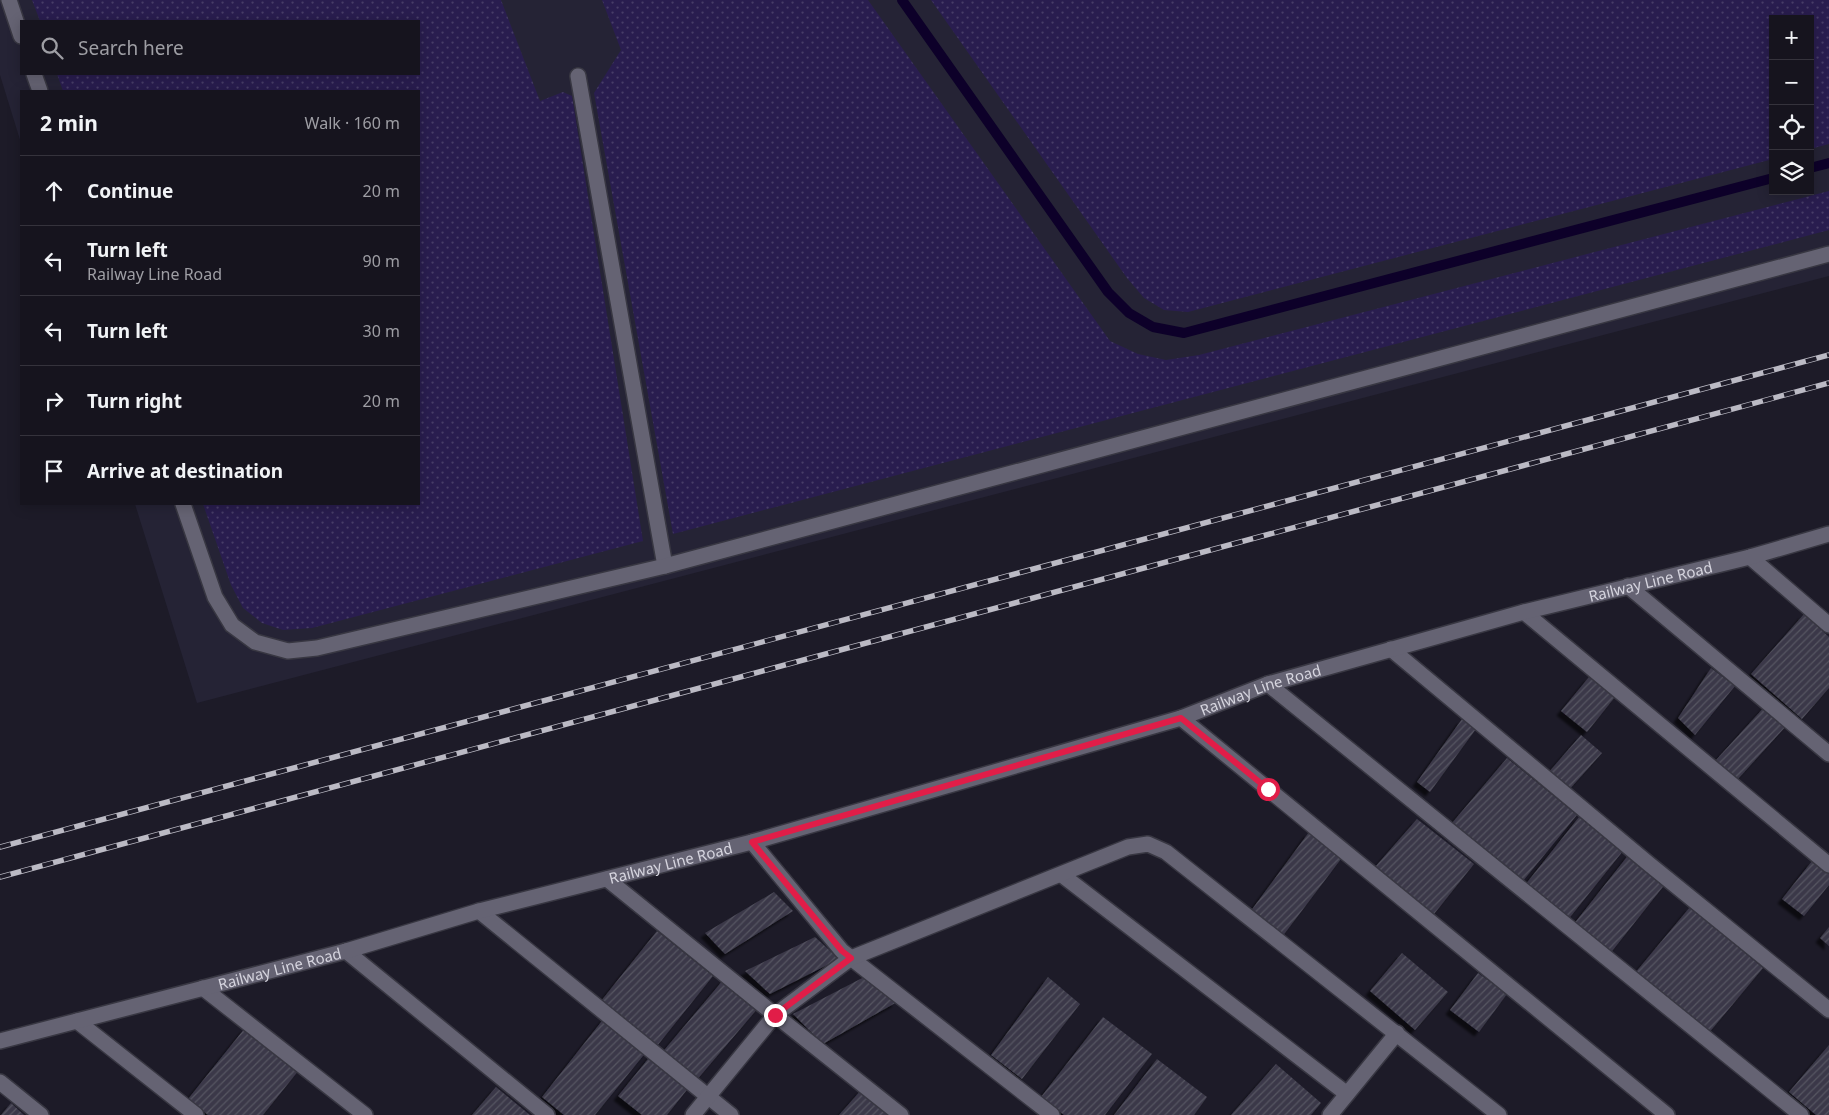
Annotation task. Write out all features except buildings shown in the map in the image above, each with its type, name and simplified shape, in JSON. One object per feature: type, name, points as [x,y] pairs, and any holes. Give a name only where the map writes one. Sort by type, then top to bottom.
[{"type":"street","points":[[9,0],[20,33]]},
{"type":"street","points":[[34,75],[40,90]]},
{"type":"street","points":[[578,76],[665,566]]},
{"type":"street","points":[[183,505],[215,597],[232,625],[255,642],[288,651],[316,648],[665,566],[1829,254]]},
{"type":"street","name":"Railway Line Road","points":[[0,1041],[346,951],[479,911],[752,842],[1181,718],[1268,684],[1524,612],[1750,557],[1829,534]]},
{"type":"street","points":[[1750,557],[1829,625]]},
{"type":"street","points":[[1628,586],[1829,754]]},
{"type":"street","points":[[1524,612],[1829,865]]},
{"type":"street","points":[[1391,649],[1641,858],[1829,1010]]},
{"type":"street","points":[[1268,684],[1801,1115]]},
{"type":"street","points":[[1181,718],[1667,1115]]},
{"type":"street","points":[[752,842],[842,951],[1052,1115]]},
{"type":"street","points":[[693,1115],[775,1015],[851,958],[1128,847],[1148,844],[1166,852],[1499,1115]]},
{"type":"street","points":[[1062,875],[1347,1094]]},
{"type":"street","points":[[607,878],[901,1115]]},
{"type":"street","points":[[479,911],[731,1115]]},
{"type":"street","points":[[346,951],[547,1115]]},
{"type":"street","points":[[203,988],[365,1115]]},
{"type":"street","points":[[77,1021],[196,1115]]},
{"type":"street","points":[[1330,1115],[1397,1033]]},
{"type":"street","points":[[0,1082],[41,1115]]},
{"type":"shaded area","points":[[0,0],[1829,0],[1829,276],[197,703],[135,505],[420,505],[420,90],[20,90],[20,140],[0,75]]},
{"type":"shaded area","points":[[32,0],[501,0],[540,101],[563,92],[572,96],[643,541],[312,628],[283,630],[262,623],[243,608],[231,585],[203,505],[420,505],[420,90],[63,90],[57,75],[420,75],[420,20],[40,20]]},
{"type":"shaded area","points":[[602,0],[868,0],[1110,341],[1138,354],[1166,360],[1199,355],[1829,191],[1829,230],[673,534],[594,93],[621,50]]},
{"type":"shaded area","points":[[931,0],[1829,0],[1829,144],[1814,148],[1814,15],[1769,15],[1769,160],[1188,312],[1164,310],[1144,298],[1127,278]]},
{"type":"waterway","points":[[902,0],[1108,292],[1129,313],[1153,327],[1184,333],[1769,179]]},
{"type":"waterway","points":[[1814,167],[1829,163]]},
{"type":"railway","points":[[0,847],[1829,355]]},
{"type":"railway","points":[[0,877],[1829,383]]},
{"type":"route","points":[[775,1015],[851,958],[842,951],[752,842],[1181,718],[1268,789]]}]
